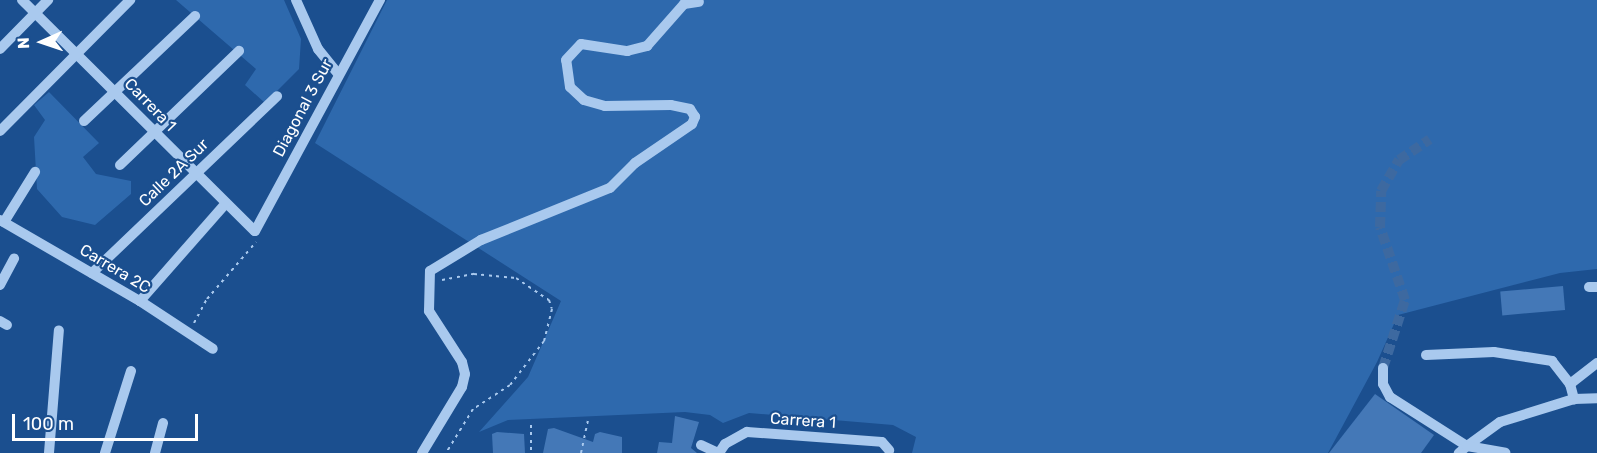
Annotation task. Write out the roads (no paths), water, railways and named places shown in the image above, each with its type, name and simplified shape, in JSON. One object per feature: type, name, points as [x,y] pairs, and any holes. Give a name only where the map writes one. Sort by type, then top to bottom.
[{"type":"street","name":"Carrera 1","points":[[22,0],[255,231]]},
{"type":"street","points":[[0,49],[48,0]]},
{"type":"street","points":[[0,131],[130,0]]},
{"type":"street","points":[[296,0],[318,49],[338,74]]},
{"type":"street","name":"Diagonal 3 Sur","points":[[255,231],[380,0]]},
{"type":"street","points":[[422,453],[462,387],[465,374],[462,362],[429,311],[430,270],[482,240],[610,188],[635,163],[692,124],[695,117],[690,109],[672,105],[605,106],[584,100],[570,87],[566,60],[581,44],[627,51],[647,46],[684,4],[699,2]]},
{"type":"street","points":[[84,121],[195,16]]},
{"type":"street","points":[[120,165],[239,51]]},
{"type":"street","name":"Calle 2A Sur","points":[[92,273],[194,172],[277,96]]},
{"type":"street","points":[[2,221],[35,172]]},
{"type":"street","points":[[140,301],[226,203]]},
{"type":"street","name":"Carrera 2C","points":[[2,221],[140,301],[213,349]]},
{"type":"street","points":[[0,285],[15,259]]},
{"type":"street","points":[[49,453],[59,330]]},
{"type":"street","points":[[1426,355],[1494,352],[1552,361],[1570,384],[1574,399]]},
{"type":"street","points":[[1570,384],[1597,363]]},
{"type":"street","points":[[1383,368],[1383,384],[1389,397],[1463,449],[1505,453]]},
{"type":"street","points":[[105,453],[131,370]]},
{"type":"street","points":[[1463,449],[1500,422],[1574,399],[1597,398]]},
{"type":"street","points":[[155,453],[163,423]]},
{"type":"street","name":"Carrera 1","points":[[719,453],[725,444],[747,432],[882,442],[889,450]]},
{"type":"street","points":[[701,445],[719,453]]},
{"type":"tunnel","points":[[1383,368],[1405,300],[1380,227],[1381,191],[1399,160],[1430,139]]}]
